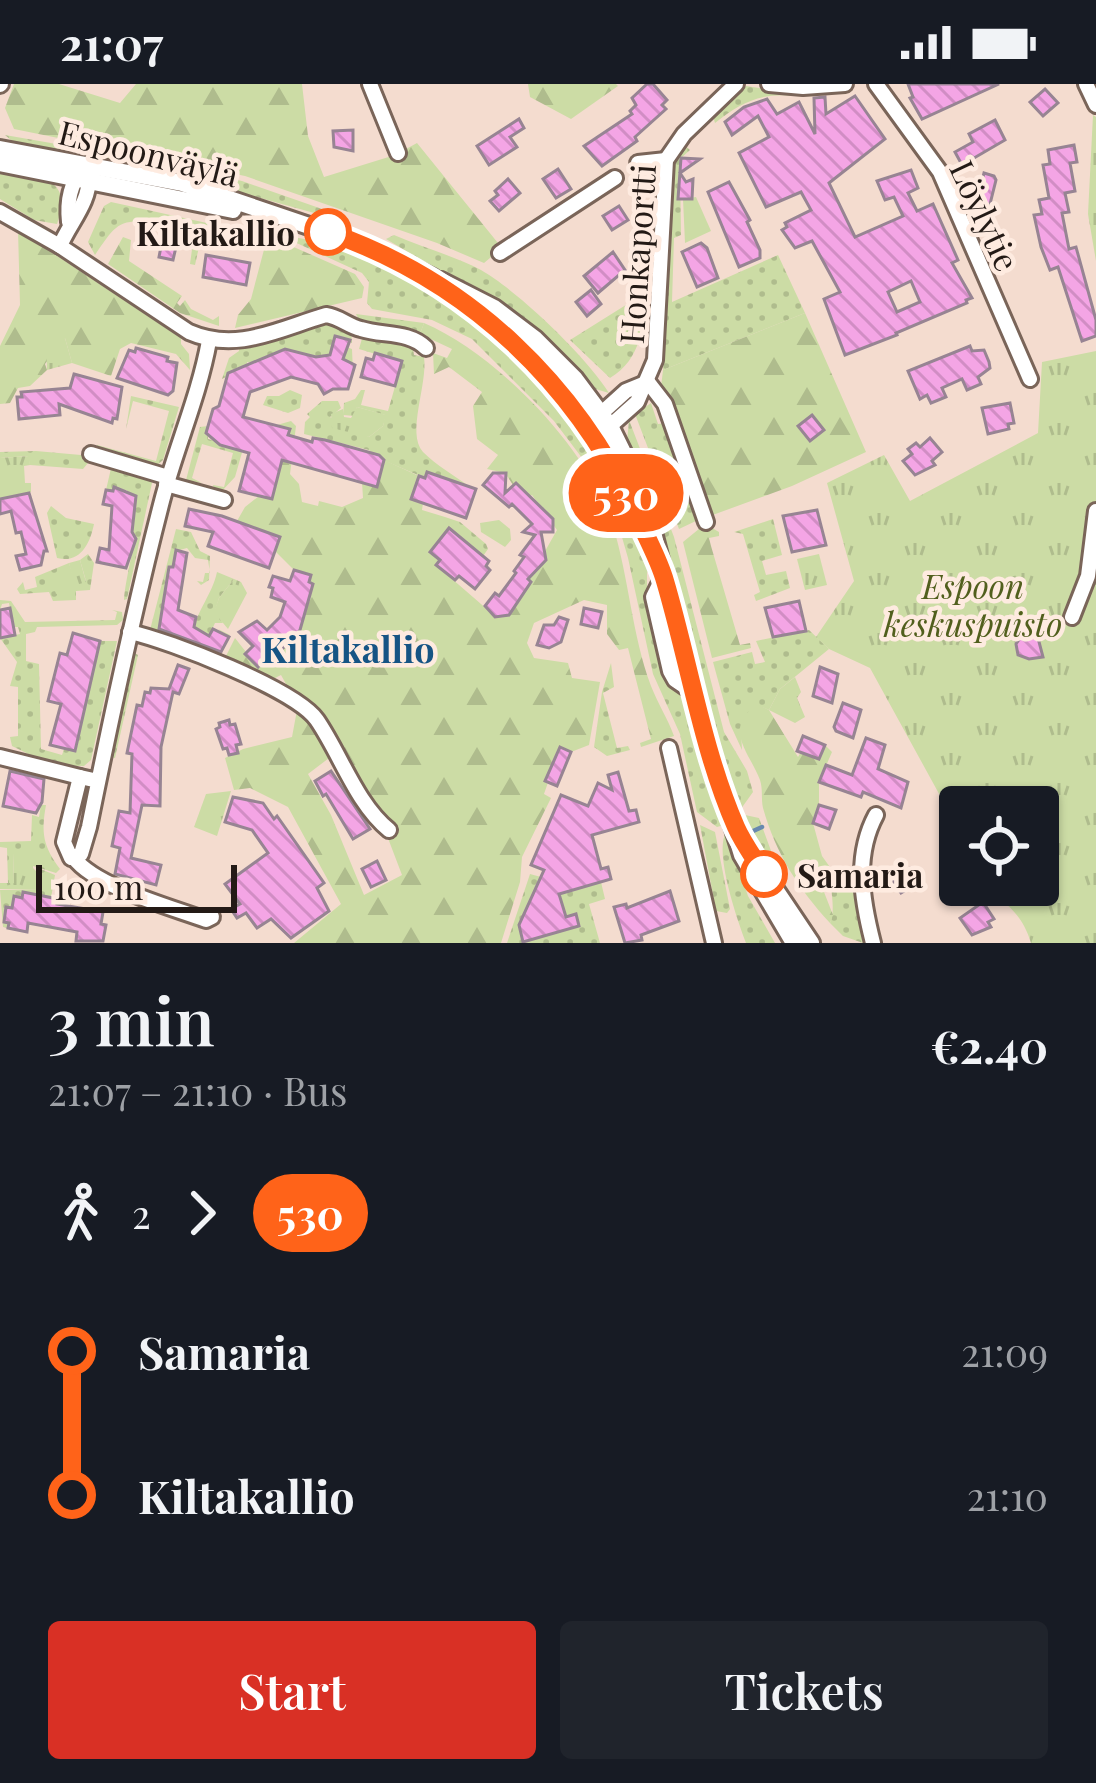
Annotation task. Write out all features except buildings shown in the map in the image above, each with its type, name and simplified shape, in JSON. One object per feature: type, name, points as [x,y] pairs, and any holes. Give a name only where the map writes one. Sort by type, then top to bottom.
[{"type":"main road","name":"Espoonväylä","points":[[0,149],[84,175]]},
{"type":"main road","name":"Espoonväylä","points":[[0,163],[182,183],[368,246],[494,308],[566,368],[605,418],[643,494],[742,855],[794,943]]},
{"type":"main road","name":"Espoonväylä","points":[[438,282],[523,350],[590,428],[616,471],[664,575]]},
{"type":"main road","name":"Espoonväylä","points":[[737,830],[811,943]]},
{"type":"street","points":[[370,84],[398,153]]},
{"type":"street","name":"Honkaportti","points":[[605,418],[628,412],[648,382],[655,360],[666,160],[684,134],[736,84]]},
{"type":"street","points":[[769,84],[844,84]]},
{"type":"street","name":"Löylytie","points":[[876,84],[940,172],[1030,379]]},
{"type":"street","points":[[1086,84],[1096,105]]},
{"type":"street","points":[[638,163],[666,160]]},
{"type":"street","points":[[60,247],[69,222],[67,206],[84,175]]},
{"type":"street","points":[[500,253],[615,178]]},
{"type":"street","points":[[0,212],[209,341],[232,343],[326,315],[340,317],[356,329],[418,340],[426,347]]},
{"type":"street","points":[[74,858],[82,851],[167,480],[203,375],[209,341]]},
{"type":"street","points":[[648,382],[664,404],[706,522]]},
{"type":"street","points":[[590,428],[605,418]]},
{"type":"street","points":[[91,454],[224,500]]},
{"type":"street","points":[[1072,617],[1088,576],[1096,511]]},
{"type":"street","points":[[130,632],[201,657],[301,702],[371,811],[389,830]]},
{"type":"street","points":[[669,748],[713,943]]},
{"type":"street","points":[[0,757],[98,781]]},
{"type":"street","points":[[80,777],[64,842],[66,854],[100,879],[206,920],[212,917]]},
{"type":"street","points":[[873,943],[861,888],[864,844],[875,815]]},
{"type":"green space","points":[[14,84],[59,84],[120,103],[136,84],[302,84],[308,136],[324,177],[395,155],[417,143],[502,248],[484,263],[245,176],[14,129],[5,108]]},
{"type":"green space","points":[[528,84],[618,86],[571,119],[530,97]]},
{"type":"green space","points":[[746,86],[796,96],[752,100],[715,123],[713,116]]},
{"type":"green space","points":[[1093,115],[1096,117],[1096,261],[1088,214]]},
{"type":"green space","points":[[5,135],[108,153],[109,163],[17,145]]},
{"type":"green space","points":[[683,144],[690,150],[680,159],[681,235],[674,238],[672,302],[778,255],[805,313],[663,370],[672,163]]},
{"type":"green space","points":[[117,157],[242,181],[325,210],[325,216],[224,188],[115,167]]},
{"type":"green space","points":[[0,169],[38,177],[57,187],[61,208],[57,224],[34,220],[0,199]]},
{"type":"green space","points":[[696,197],[711,231],[685,243],[683,199]]},
{"type":"green space","points":[[111,202],[271,237],[266,242],[203,229],[195,265],[190,264],[194,235],[138,221],[117,227],[95,255],[88,242],[104,206]]},
{"type":"green space","points":[[18,230],[181,338],[190,370],[176,354],[131,343],[120,349],[111,376],[72,363],[65,338],[45,364],[47,370],[30,386],[18,388],[10,403],[0,404],[0,346],[20,305]]},
{"type":"green space","points":[[394,235],[471,265],[496,280],[569,344],[609,393],[592,388],[521,319],[386,239]]},
{"type":"green space","points":[[123,237],[131,240],[129,261],[182,296],[180,306],[185,300],[191,309],[213,320],[219,316],[219,326],[180,313],[108,264]]},
{"type":"green space","points":[[271,237],[355,274],[364,287],[362,298],[235,328],[238,315],[251,299]]},
{"type":"green space","points":[[290,237],[352,251],[411,275],[465,309],[514,351],[558,400],[596,453],[651,567],[647,612],[664,674],[687,703],[724,825],[717,827],[697,812],[680,734],[653,674],[615,513],[598,479],[554,421],[472,339],[432,320],[372,309],[367,303],[369,282],[362,273]]},
{"type":"green space","points":[[638,288],[645,291],[639,340],[629,361],[610,378],[570,340],[637,298]]},
{"type":"green space","points":[[805,313],[866,452],[710,516],[672,403],[661,387],[663,370]]},
{"type":"green space","points":[[356,314],[424,323],[420,334],[361,324]]},
{"type":"green space","points":[[329,321],[351,331],[352,343],[336,336],[333,342],[352,349],[353,372],[344,359],[286,349],[247,362],[222,379],[229,358],[239,347]]},
{"type":"green space","points":[[424,323],[452,337],[510,381],[584,466],[613,526],[645,667],[674,736],[641,747],[640,743],[651,739],[628,648],[619,650],[607,634],[607,605],[584,600],[534,623],[527,643],[534,658],[568,663],[572,678],[600,682],[589,745],[571,752],[560,748],[544,794],[551,798],[522,857],[520,882],[501,943],[294,943],[341,904],[288,807],[250,788],[234,790],[225,758],[292,737],[297,710],[307,713],[333,755],[308,774],[331,815],[364,895],[402,875],[378,812],[315,708],[291,693],[281,675],[271,680],[224,660],[235,638],[257,666],[263,661],[267,664],[306,610],[303,603],[313,585],[311,575],[294,570],[275,551],[280,536],[237,521],[259,496],[272,498],[289,429],[277,425],[291,421],[296,426],[290,474],[299,484],[302,502],[342,507],[363,498],[362,482],[377,486],[384,460],[419,476],[411,499],[423,503],[422,510],[445,517],[445,532],[430,551],[440,560],[436,565],[496,617],[509,615],[557,530],[532,495],[528,497],[513,485],[505,473],[487,469],[498,455],[477,439],[473,406],[482,392],[449,367],[434,374],[433,353],[447,358],[452,349],[420,334]]},
{"type":"green space","points":[[363,335],[412,342],[414,355],[424,357],[418,444],[428,457],[470,487],[433,478],[428,472],[425,478],[369,450],[304,434],[307,414],[322,401],[338,401],[341,408],[330,417],[369,437],[383,426],[385,415],[357,407],[354,416],[343,415],[344,403],[361,390],[365,390],[361,405],[388,411],[402,362],[359,349]]},
{"type":"green space","points":[[65,338],[72,363],[47,370],[46,342]]},
{"type":"green space","name":"Espoon keskuspuisto","points":[[1096,351],[1096,943],[1031,943],[1008,906],[1059,906],[1059,786],[939,786],[939,794],[870,668],[829,649],[816,637],[854,581],[827,483],[884,455],[910,501],[1038,433],[1042,362]]},
{"type":"green space","points":[[290,390],[302,395],[300,408],[288,413],[263,405],[267,396]]},
{"type":"green space","points":[[131,396],[179,407],[163,460],[156,466],[95,452],[97,445],[156,461],[169,411],[133,401],[126,429]]},
{"type":"green space","points":[[651,403],[658,424],[666,423],[698,520],[679,529],[635,414]]},
{"type":"green space","points":[[357,407],[386,415],[383,426],[369,437],[332,428],[331,414],[343,409],[344,417],[351,418]]},
{"type":"green space","points":[[629,420],[674,537],[724,732],[747,771],[753,792],[738,813],[716,746],[662,527],[627,442]]},
{"type":"green space","points":[[208,426],[208,439],[220,442],[247,435],[235,477],[221,492],[213,485],[224,487],[233,453],[202,444],[192,478],[202,483],[186,480],[200,427]]},
{"type":"green space","points":[[0,452],[81,455],[88,463],[83,469],[30,465],[28,456],[0,458]]},
{"type":"green space","points":[[29,456],[30,465],[24,466],[31,492],[0,499],[0,458]]},
{"type":"green space","points":[[112,464],[147,473],[152,483],[124,600],[134,538],[128,532],[136,497],[127,495],[127,490],[106,490]]},
{"type":"green space","points":[[51,506],[66,518],[94,524],[87,545],[72,558],[57,558],[47,513]]},
{"type":"green space","points":[[445,517],[460,522],[486,544],[481,559],[455,533],[451,537],[445,532]]},
{"type":"green space","points":[[773,519],[782,555],[762,561],[766,575],[786,571],[790,588],[756,601],[754,595],[760,592],[743,534],[734,532]]},
{"type":"green space","points":[[499,520],[510,529],[511,540],[505,547],[481,532],[480,523]]},
{"type":"green space","points":[[705,524],[719,532],[709,538],[711,546],[740,645],[750,643],[751,648],[712,658],[683,542]]},
{"type":"green space","points":[[176,529],[191,532],[200,551],[210,556],[209,569],[208,560],[195,558],[187,548],[176,551],[165,585],[169,587],[163,628],[158,633],[179,638],[181,633],[192,634],[217,572],[234,579],[215,611],[223,623],[215,623],[209,636],[204,633],[198,643],[218,655],[228,638],[218,629],[230,635],[218,657],[150,630]]},
{"type":"green space","points":[[88,554],[94,563],[90,590],[76,591],[76,600],[53,601],[49,592],[20,594],[17,589],[23,582],[25,590],[37,587],[35,577],[69,563],[73,576],[66,572],[69,582],[86,581],[80,560]]},
{"type":"green space","points":[[819,554],[827,585],[805,590],[797,559]]},
{"type":"green space","points":[[80,560],[86,582],[70,582],[71,589],[56,594],[51,577],[67,572],[72,576],[69,563]]},
{"type":"green space","points":[[234,579],[247,593],[228,629],[214,612]]},
{"type":"green space","points":[[0,600],[11,601],[25,622],[115,620],[117,612],[112,610],[122,612],[123,620],[117,625],[37,627],[26,634],[26,661],[39,664],[41,749],[62,755],[64,749],[76,751],[100,641],[117,641],[91,760],[84,766],[53,766],[12,746],[10,737],[18,736],[18,687],[10,686],[17,662],[0,638],[20,634],[13,627],[9,603],[0,610]]},
{"type":"green space","points":[[809,630],[829,649],[780,689],[769,710],[757,705],[741,731],[742,750],[713,662],[752,652],[755,664],[765,662],[756,641]]},
{"type":"green space","points":[[133,652],[138,655],[115,758],[110,757]]},
{"type":"green space","points":[[611,663],[614,687],[603,693],[617,748],[628,746],[630,750],[607,756],[594,747],[602,692]]},
{"type":"green space","points":[[795,677],[805,717],[795,723],[769,710],[780,689]]},
{"type":"green space","points":[[757,704],[769,710],[798,757],[801,752],[819,759],[825,745],[832,752],[819,782],[813,823],[822,856],[832,870],[824,892],[833,915],[830,923],[789,870],[768,825],[760,780],[740,732],[747,713]]},
{"type":"green space","points":[[231,791],[217,836],[194,827],[206,794]]},
{"type":"green space","points":[[41,805],[46,805],[47,846],[60,869],[56,873],[33,866],[33,853],[13,854],[14,883],[8,883],[7,848],[0,847],[0,842],[31,841],[32,815],[39,817]]},
{"type":"green space","points":[[745,815],[759,818],[781,878],[740,819]]},
{"type":"green space","points":[[700,825],[715,832],[727,913],[716,911]]},
{"type":"green space","points":[[726,832],[748,896],[775,943],[746,943],[725,870]]},
{"type":"green space","points":[[13,853],[34,853],[33,868],[41,876],[41,890],[0,889],[0,883],[14,883]]},
{"type":"green space","points":[[36,867],[55,875],[51,898],[23,893],[22,898],[14,897],[12,908],[6,908],[8,928],[3,927],[0,890],[40,890]]},
{"type":"green space","points":[[832,870],[852,884],[863,943],[843,936],[830,923]]},
{"type":"green space","points":[[530,874],[541,877],[522,919],[524,942],[578,927],[575,915],[566,917],[559,894],[601,882],[605,899],[589,904],[600,943],[507,943]]},
{"type":"waterway","points":[[751,832],[762,827]]},
{"type":"bus line","name":"530","points":[[328,232],[401,260],[433,278],[523,350],[590,428],[616,471],[664,575],[724,792],[737,830],[764,874]]},
{"type":"place","name":"Kiltakallio","points":[[328,232]]},
{"type":"place","name":"Samaria","points":[[764,874]]},
{"type":"district","name":"Kiltakallio","points":[[348,648]]}]
